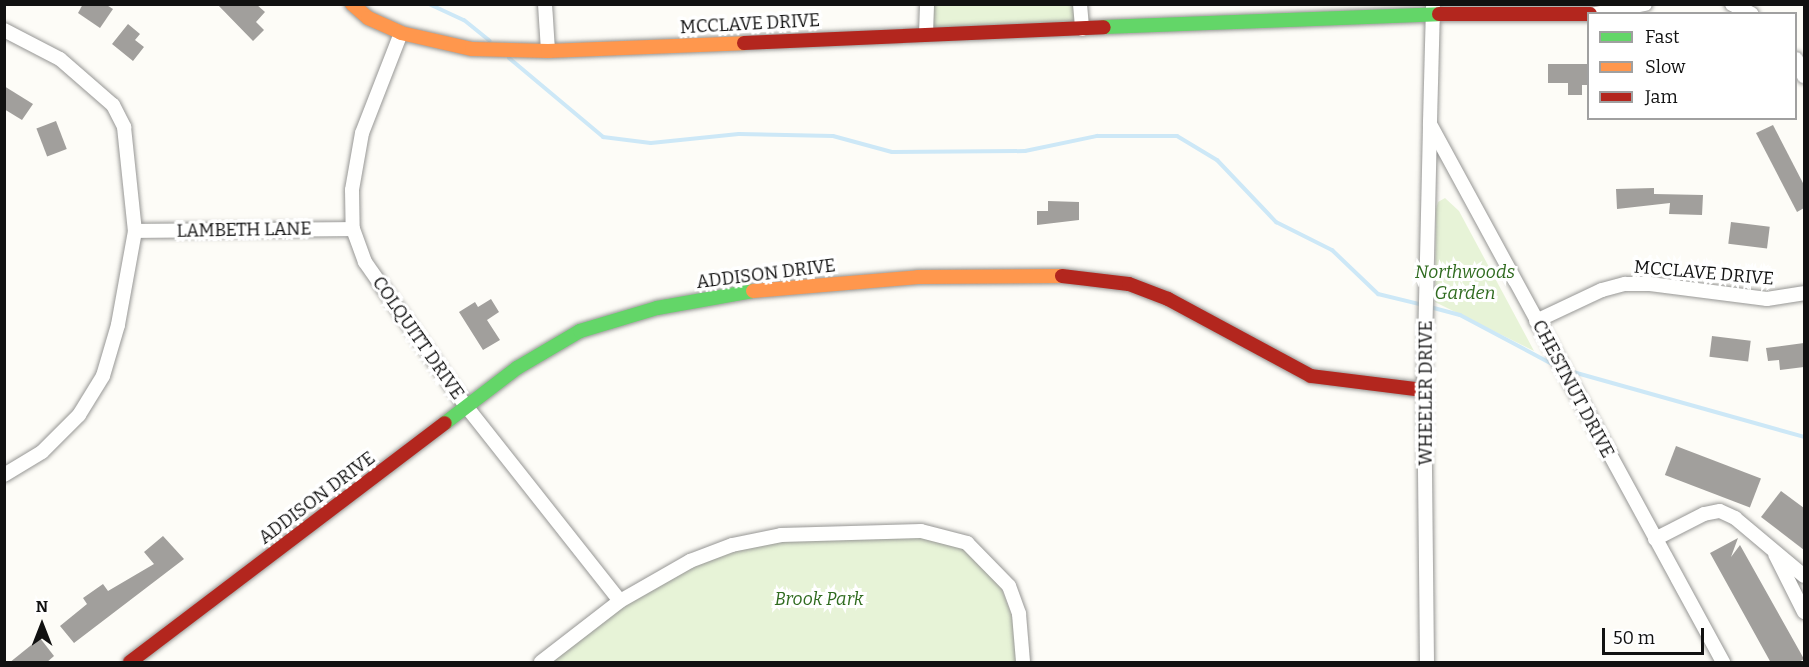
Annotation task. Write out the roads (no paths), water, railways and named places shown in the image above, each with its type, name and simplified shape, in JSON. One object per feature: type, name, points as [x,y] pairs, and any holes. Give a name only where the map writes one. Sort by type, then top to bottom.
[{"type":"street","name":"MCCLAVE DRIVE","points":[[352,4],[368,18],[401,33],[488,50],[548,51],[1082,29],[1433,9],[1587,14]]},
{"type":"street","points":[[545,4],[548,51]]},
{"type":"street","points":[[926,34],[927,4]]},
{"type":"street","points":[[1080,4],[1082,29]]},
{"type":"street","points":[[1605,12],[1645,4]]},
{"type":"street","points":[[1732,4],[1748,12]]},
{"type":"street","name":"CHESTNUT DRIVE","points":[[1433,9],[1430,124],[1723,663]]},
{"type":"street","points":[[4,30],[60,59],[113,105],[124,127],[135,231],[118,326],[103,376],[80,415],[42,452],[4,475]]},
{"type":"street","name":"COLQUITT DRIVE","points":[[401,33],[362,134],[352,190],[353,229],[365,262],[466,406],[620,600]]},
{"type":"street","points":[[1797,61],[1804,76]]},
{"type":"street","name":"WHEELER DRIVE","points":[[1426,663],[1424,390],[1430,124]]},
{"type":"street","name":"LAMBETH LANE","points":[[135,231],[353,229]]},
{"type":"street","name":"ADDISON DRIVE","points":[[130,663],[518,368],[580,331],[657,308],[730,293],[918,277],[1014,274],[1080,276],[1129,284],[1168,299],[1311,376],[1424,390]]},
{"type":"street","name":"MCCLAVE DRIVE","points":[[1536,321],[1602,290],[1624,284],[1650,284],[1767,299],[1804,293]]},
{"type":"street","points":[[1655,539],[1704,514],[1720,511],[1735,518],[1804,576]]},
{"type":"street","points":[[541,663],[620,600],[690,561],[732,545],[781,535],[921,531],[967,543],[1008,586],[1019,615],[1023,663]]},
{"type":"street","points":[[1772,547],[1804,612]]},
{"type":"waterway","points":[[429,4],[464,20],[490,41]]},
{"type":"waterway","points":[[509,58],[603,137],[651,143],[739,134],[833,136],[892,152],[1025,151],[1097,136],[1177,136],[1217,160],[1276,222],[1332,250],[1378,294],[1423,305]]},
{"type":"waterway","points":[[1430,307],[1460,315],[1556,366]]},
{"type":"waterway","points":[[1573,372],[1804,437]]},
{"type":"park label","name":"Northwoods Garden","points":[[1465,283]]},
{"type":"park label","name":"Brook Park","points":[[819,599]]}]
